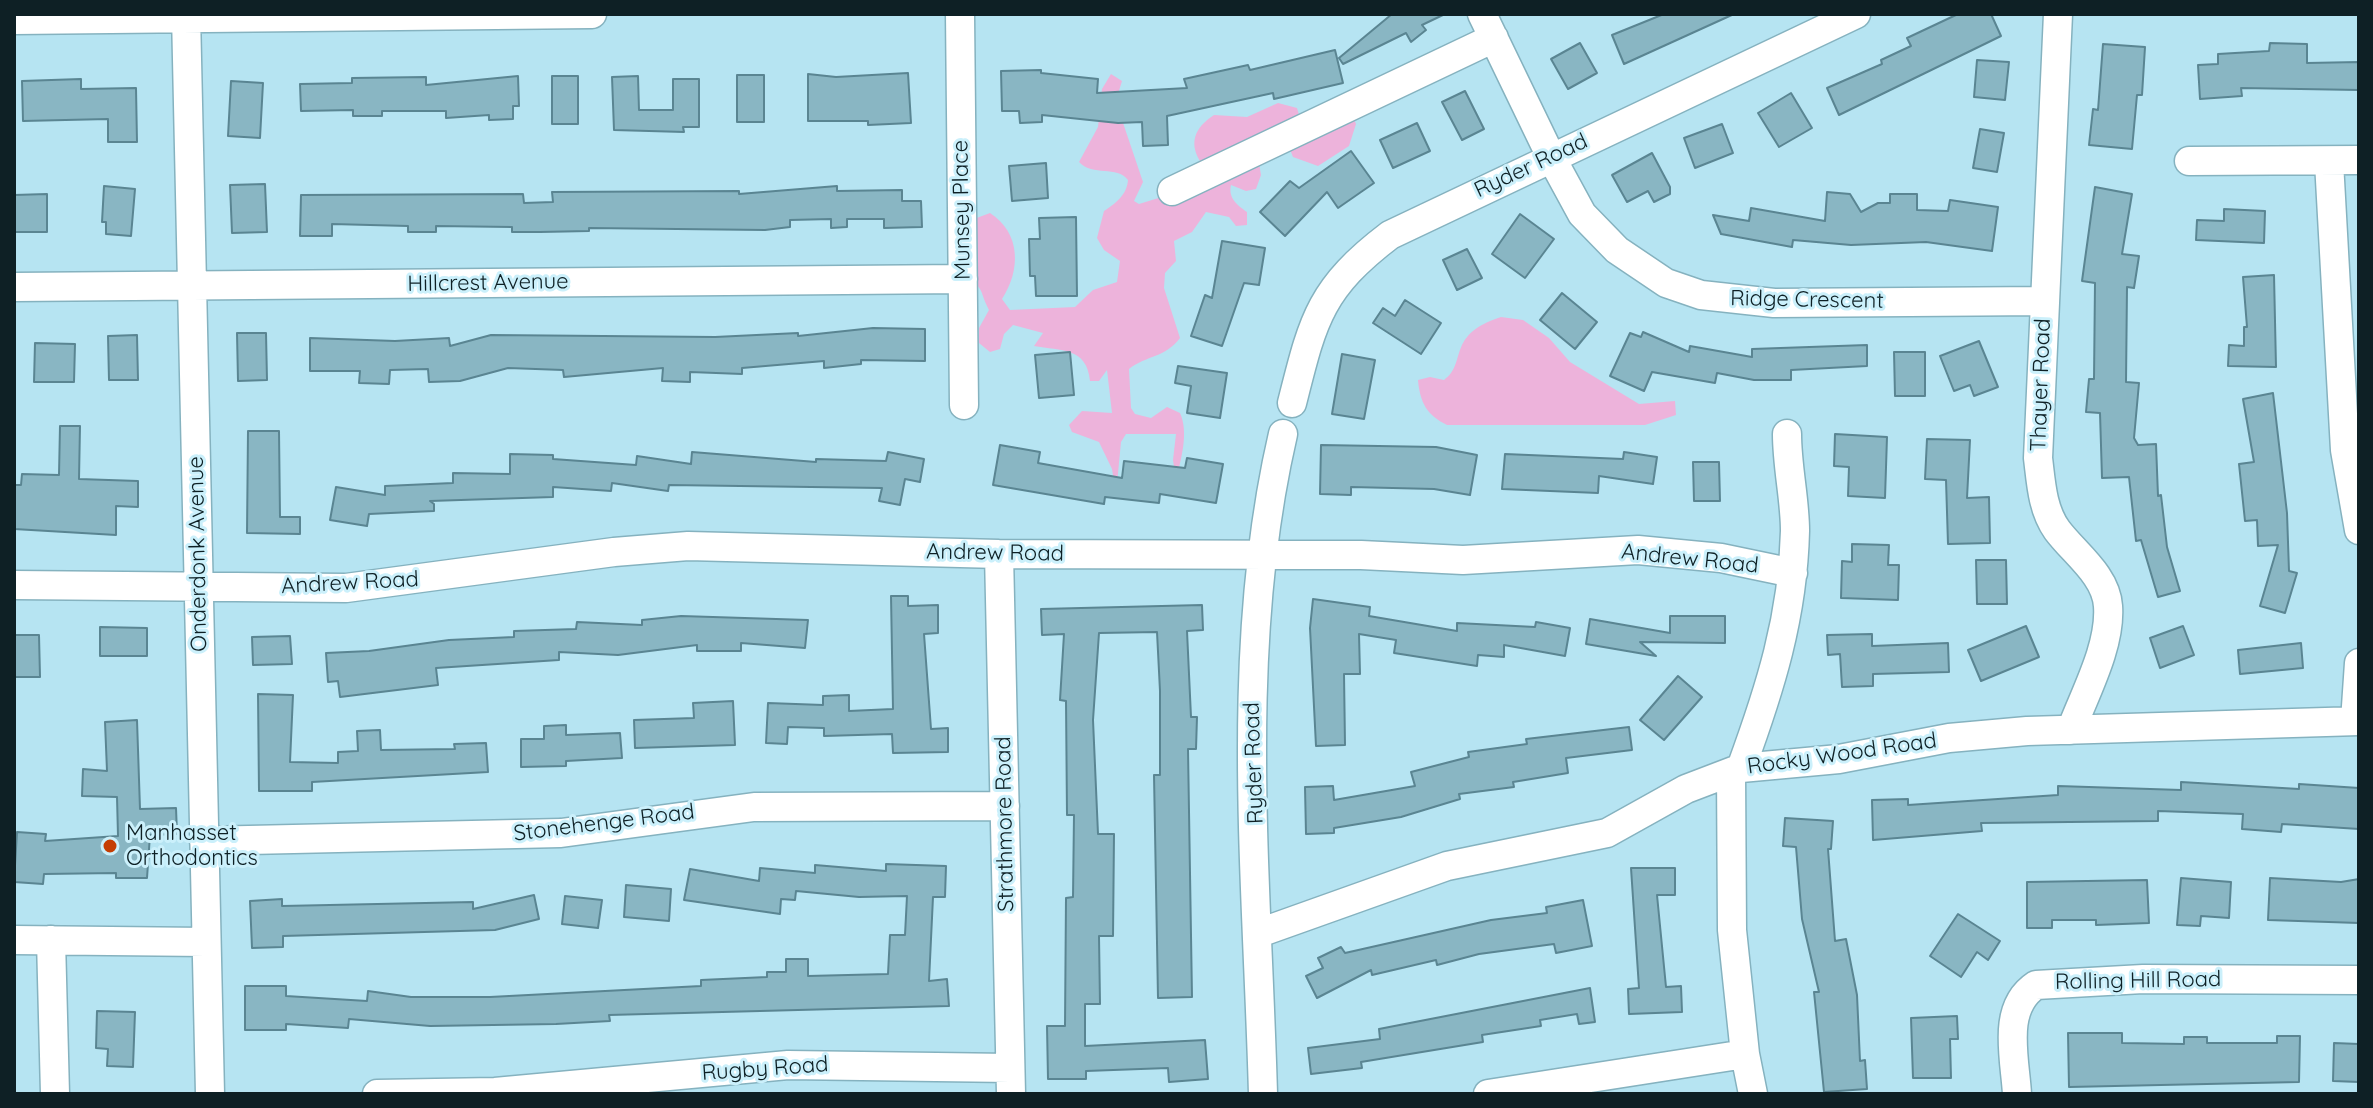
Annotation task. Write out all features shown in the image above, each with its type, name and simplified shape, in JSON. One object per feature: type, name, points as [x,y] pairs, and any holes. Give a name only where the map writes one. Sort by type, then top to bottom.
[{"type":"street","points":[[14,20],[592,14]]},
{"type":"street","name":"Munsey Place","points":[[960,14],[964,405]]},
{"type":"street","name":"Ryder Road","points":[[1292,403],[1317,313],[1346,272],[1390,235],[1856,14]]},
{"type":"street","name":"Thayer Road","points":[[2058,14],[2037,426],[2043,492],[2056,529],[2100,583],[2108,604],[2099,655],[2071,730]]},
{"type":"street","name":"Onderdonk Avenue","points":[[186,16],[210,1094]]},
{"type":"street","points":[[1172,191],[1488,26]]},
{"type":"street","name":"Ridge Crescent","points":[[1488,26],[1582,214],[1600,235],[1650,274],[1685,291],[1715,298],[1774,303],[2044,301]]},
{"type":"street","points":[[2189,161],[2359,160]]},
{"type":"street","points":[[2329,162],[2345,450],[2359,530]]},
{"type":"street","name":"Hillcrest Avenue","points":[[14,287],[963,279]]},
{"type":"street","name":"Ryder Road","points":[[1263,1094],[1252,702],[1261,556],[1269,493],[1283,434]]},
{"type":"street","points":[[1753,1094],[1745,1054],[1732,930],[1736,770],[1776,671],[1793,573],[1795,527],[1787,465],[1787,434]]},
{"type":"street","name":"Andrew Road","points":[[14,585],[375,586],[665,547],[1463,560],[1638,550],[1721,558],[1793,573]]},
{"type":"street","name":"Strathmore Road","points":[[999,554],[1011,1081]]},
{"type":"street","points":[[2357,721],[2359,663]]},
{"type":"street","name":"Rocky Wood Road","points":[[1259,933],[1447,866],[1607,833],[1678,793],[1736,770],[1839,759],[1949,738],[2071,730],[2357,721]]},
{"type":"street","name":"Stonehenge Road","points":[[204,841],[549,834],[754,807],[1005,806]]},
{"type":"street","points":[[14,940],[206,942]]},
{"type":"street","points":[[51,940],[55,1094]]},
{"type":"street","name":"Rolling Hill Road","points":[[2017,1094],[2015,1011],[2026,992],[2036,985],[2143,979],[2359,980]]},
{"type":"street","points":[[1488,1094],[1745,1054]]},
{"type":"street","name":"Rugby Road","points":[[377,1094],[495,1092],[797,1065],[1011,1081]]},
{"type":"shaded area","points":[[1111,74],[1122,81],[1118,94],[1120,114],[1143,182],[1134,201],[1139,204],[1165,196],[1202,164],[1195,150],[1195,137],[1202,125],[1214,115],[1247,117],[1278,103],[1297,108],[1300,118],[1352,115],[1356,124],[1349,146],[1318,166],[1293,157],[1289,147],[1258,157],[1261,175],[1256,189],[1246,191],[1231,185],[1230,190],[1237,204],[1247,212],[1247,225],[1236,226],[1229,217],[1206,212],[1192,232],[1174,241],[1176,261],[1165,273],[1164,288],[1180,338],[1162,353],[1129,369],[1131,408],[1135,414],[1151,418],[1167,407],[1180,413],[1184,437],[1180,463],[1176,480],[1173,460],[1176,434],[1126,434],[1121,442],[1116,494],[1112,469],[1099,442],[1072,432],[1069,425],[1082,411],[1112,413],[1107,370],[1099,381],[1090,381],[1088,370],[1078,356],[1063,350],[1034,346],[1043,333],[1013,325],[1004,334],[1000,349],[990,352],[979,343],[979,328],[989,310],[982,292],[960,275],[974,219],[990,213],[1008,231],[1015,253],[1012,276],[1002,299],[1010,310],[1075,307],[1093,290],[1117,282],[1120,261],[1104,250],[1097,238],[1104,211],[1123,195],[1128,180],[1118,173],[1091,169],[1079,162],[1098,127],[1102,89]]},
{"type":"shaded area","points":[[1501,317],[1523,320],[1549,338],[1570,362],[1639,404],[1675,401],[1676,415],[1645,425],[1447,425],[1426,407],[1418,380],[1430,377],[1444,380],[1451,373],[1460,349],[1472,332]]},
{"type":"building","points":[[1392,14],[1445,14],[1422,25],[1426,30],[1411,42],[1406,33],[1343,64],[1339,58]]},
{"type":"building","points":[[1664,14],[1734,14],[1624,64],[1612,35]]},
{"type":"building","points":[[1958,14],[1991,14],[2001,36],[1839,115],[1827,88],[1882,64],[1881,60],[1911,46],[1907,38]]},
{"type":"building","points":[[1580,43],[1597,73],[1568,89],[1551,59]]},
{"type":"building","points":[[2270,43],[2307,44],[2307,63],[2359,62],[2359,90],[2241,88],[2242,96],[2200,99],[2198,65],[2218,64],[2218,54],[2269,51]]},
{"type":"building","points":[[2103,44],[2145,47],[2142,95],[2137,95],[2132,149],[2089,145],[2093,109],[2098,110]]},
{"type":"building","points":[[1335,50],[1343,83],[1274,99],[1273,93],[1167,116],[1168,145],[1143,146],[1142,122],[1118,123],[1042,115],[1042,122],[1020,123],[1019,111],[1002,111],[1001,71],[1041,70],[1041,73],[1098,79],[1097,93],[1187,88],[1184,79],[1248,65],[1250,70]]},
{"type":"building","points":[[1977,60],[2009,62],[2005,100],[1974,97]]},
{"type":"building","points":[[908,73],[911,123],[868,125],[868,121],[808,121],[808,74],[836,77]]},
{"type":"building","points":[[737,75],[764,75],[764,122],[737,122]]},
{"type":"building","points":[[518,76],[519,106],[513,106],[513,119],[489,120],[489,115],[446,118],[446,111],[382,111],[382,116],[353,116],[353,110],[301,111],[300,84],[352,83],[352,78],[426,77],[426,85]]},
{"type":"building","points":[[552,76],[578,76],[578,124],[552,124]]},
{"type":"building","points":[[638,76],[639,110],[673,110],[673,79],[699,79],[699,127],[683,127],[684,132],[614,130],[612,77]]},
{"type":"building","points":[[81,79],[81,89],[136,88],[137,142],[108,142],[108,119],[23,121],[22,81]]},
{"type":"building","points":[[231,81],[263,83],[260,138],[228,136]]},
{"type":"building","points":[[1465,91],[1484,129],[1462,140],[1442,102]]},
{"type":"building","points":[[1791,93],[1812,128],[1779,147],[1758,113]]},
{"type":"building","points":[[1417,123],[1430,151],[1393,168],[1380,140]]},
{"type":"building","points":[[1722,124],[1733,153],[1695,168],[1684,138]]},
{"type":"building","points":[[1980,129],[2004,133],[1997,172],[1973,168]]},
{"type":"building","points":[[1351,151],[1374,183],[1338,208],[1327,192],[1285,236],[1260,212],[1290,181],[1299,188]]},
{"type":"building","points":[[1652,153],[1670,187],[1670,194],[1654,202],[1648,191],[1627,202],[1612,175]]},
{"type":"building","points":[[1046,163],[1048,198],[1012,201],[1009,166]]},
{"type":"building","points":[[265,184],[267,232],[232,233],[230,185]]},
{"type":"building","points":[[104,186],[135,189],[131,236],[106,234],[106,222],[102,222]]},
{"type":"building","points":[[837,186],[837,191],[902,190],[902,201],[921,201],[922,227],[884,228],[884,219],[847,219],[847,227],[831,228],[831,219],[790,220],[790,227],[765,230],[589,228],[589,231],[512,232],[512,227],[436,226],[436,232],[408,232],[408,226],[332,224],[332,236],[300,236],[301,195],[523,194],[524,203],[553,202],[552,192],[739,191],[739,194]]},
{"type":"building","points":[[2095,187],[2132,194],[2122,254],[2139,256],[2134,288],[2127,287],[2126,382],[2139,383],[2134,438],[2138,445],[2156,444],[2158,496],[2161,495],[2167,547],[2180,591],[2158,597],[2141,540],[2136,541],[2129,477],[2102,478],[2100,413],[2086,412],[2089,379],[2094,379],[2095,283],[2082,281]]},
{"type":"building","points":[[1827,192],[1850,194],[1861,212],[1878,203],[1890,203],[1890,194],[1917,194],[1917,210],[1948,211],[1950,200],[1998,207],[1992,251],[1926,242],[1851,245],[1793,240],[1792,247],[1721,234],[1713,215],[1749,221],[1751,208],[1825,221]]},
{"type":"building","points":[[47,194],[47,232],[14,232],[14,195]]},
{"type":"building","points":[[2224,209],[2265,211],[2264,243],[2196,240],[2197,220],[2224,221]]},
{"type":"building","points":[[1520,214],[1554,239],[1525,278],[1492,254]]},
{"type":"building","points":[[1076,217],[1077,296],[1036,296],[1035,276],[1030,276],[1029,239],[1040,239],[1039,218]]},
{"type":"building","points":[[1222,241],[1265,248],[1259,285],[1244,283],[1222,346],[1191,336],[1205,295],[1212,298]]},
{"type":"building","points":[[1467,249],[1482,278],[1457,290],[1443,260]]},
{"type":"building","points":[[2274,275],[2276,367],[2228,366],[2229,345],[2244,346],[2244,327],[2247,327],[2243,277]]},
{"type":"building","points":[[1562,293],[1597,322],[1575,349],[1540,320]]},
{"type":"building","points":[[1405,300],[1441,323],[1421,354],[1373,323],[1383,308],[1395,316]]},
{"type":"building","points":[[873,328],[925,329],[925,361],[861,360],[861,364],[824,368],[824,361],[742,368],[742,374],[690,372],[690,382],[662,381],[663,368],[564,377],[563,370],[508,368],[460,381],[429,382],[428,369],[390,370],[389,384],[359,383],[360,371],[310,371],[310,338],[395,341],[449,338],[450,346],[491,335],[715,337],[798,333],[798,336]]},
{"type":"building","points":[[1643,332],[1689,352],[1690,346],[1752,357],[1752,349],[1867,345],[1867,366],[1791,370],[1791,380],[1754,380],[1717,373],[1715,383],[1652,372],[1644,391],[1610,376],[1630,333],[1641,337]]},
{"type":"building","points":[[237,333],[266,333],[267,380],[238,381]]},
{"type":"building","points":[[137,335],[138,380],[109,380],[108,336]]},
{"type":"building","points":[[1979,341],[1998,387],[1974,396],[1970,385],[1954,391],[1940,356]]},
{"type":"building","points":[[35,343],[75,344],[74,382],[34,382]]},
{"type":"building","points":[[1070,352],[1074,395],[1039,398],[1035,355]]},
{"type":"building","points":[[1894,352],[1925,352],[1925,396],[1895,396]]},
{"type":"building","points":[[1342,354],[1375,360],[1364,419],[1332,414]]},
{"type":"building","points":[[1178,366],[1227,373],[1220,418],[1187,413],[1191,386],[1175,383]]},
{"type":"building","points":[[2273,393],[2287,513],[2289,571],[2297,573],[2285,613],[2260,606],[2278,545],[2258,546],[2257,520],[2245,521],[2239,464],[2254,462],[2243,399]]},
{"type":"building","points":[[60,426],[80,426],[79,479],[138,481],[138,507],[116,506],[116,535],[14,529],[14,485],[21,485],[22,474],[59,475]]},
{"type":"building","points":[[248,431],[279,431],[280,517],[300,517],[300,534],[247,533]]},
{"type":"building","points":[[1835,434],[1887,437],[1885,498],[1848,496],[1849,467],[1834,466]]},
{"type":"building","points":[[1927,439],[1970,440],[1967,498],[1989,497],[1990,543],[1948,544],[1946,480],[1925,479]]},
{"type":"building","points":[[1000,445],[1040,452],[1038,463],[1122,478],[1124,461],[1185,468],[1187,458],[1223,464],[1216,503],[1160,494],[1159,503],[1105,497],[1104,504],[993,485]]},
{"type":"building","points":[[1321,445],[1436,447],[1477,455],[1470,495],[1434,489],[1351,487],[1351,495],[1320,494]]},
{"type":"building","points":[[692,452],[816,462],[816,459],[886,461],[888,452],[924,459],[920,482],[905,479],[900,505],[879,501],[882,488],[669,485],[668,491],[612,483],[611,491],[553,487],[553,497],[430,501],[434,504],[434,511],[369,514],[367,526],[330,520],[336,487],[385,495],[385,486],[453,483],[453,473],[510,474],[510,454],[553,455],[553,459],[636,465],[637,456],[691,464]]},
{"type":"building","points":[[1624,452],[1657,457],[1653,484],[1599,476],[1598,493],[1502,489],[1505,454],[1623,459]]},
{"type":"building","points":[[1693,462],[1719,462],[1720,501],[1694,501]]},
{"type":"building","points":[[1852,544],[1889,545],[1888,565],[1899,565],[1898,600],[1841,598],[1842,561],[1852,562]]},
{"type":"building","points":[[1976,560],[2006,560],[2007,604],[1977,604]]},
{"type":"building","points":[[891,596],[908,596],[908,606],[938,605],[938,633],[924,634],[931,729],[948,728],[948,752],[893,753],[892,734],[824,736],[824,728],[788,727],[787,744],[766,743],[768,703],[823,705],[823,696],[849,695],[849,711],[893,709]]},
{"type":"building","points":[[1313,599],[1370,607],[1369,616],[1457,631],[1457,623],[1535,627],[1536,622],[1570,628],[1565,656],[1504,645],[1504,657],[1478,655],[1477,666],[1394,653],[1396,640],[1359,634],[1360,674],[1344,674],[1345,745],[1316,746],[1310,628]]},
{"type":"building","points":[[1202,605],[1203,630],[1187,631],[1191,717],[1197,717],[1196,749],[1188,749],[1192,997],[1158,998],[1154,775],[1160,775],[1157,632],[1099,633],[1093,720],[1098,834],[1114,834],[1113,936],[1099,936],[1100,1004],[1085,1004],[1085,1046],[1205,1040],[1208,1079],[1169,1082],[1168,1068],[1086,1071],[1086,1079],[1048,1079],[1047,1026],[1065,1026],[1066,898],[1073,897],[1074,815],[1067,815],[1066,701],[1060,700],[1064,634],[1042,635],[1041,609]]},
{"type":"building","points":[[681,616],[808,620],[805,648],[741,643],[741,651],[697,651],[697,645],[618,655],[559,652],[559,660],[436,668],[438,685],[340,697],[338,681],[328,682],[326,653],[369,651],[449,640],[514,637],[514,631],[576,629],[577,622],[642,625],[642,620]]},
{"type":"building","points":[[1670,616],[1725,616],[1725,643],[1640,642],[1656,656],[1586,644],[1590,619],[1670,633]]},
{"type":"building","points":[[2026,626],[2039,657],[1981,681],[1968,650]]},
{"type":"building","points":[[2183,626],[2194,655],[2160,668],[2150,638]]},
{"type":"building","points":[[100,627],[147,628],[147,656],[100,656]]},
{"type":"building","points":[[1872,634],[1872,646],[1948,643],[1949,672],[1873,674],[1873,686],[1842,687],[1840,654],[1828,655],[1827,635]]},
{"type":"building","points":[[14,635],[39,635],[40,677],[14,677]]},
{"type":"building","points":[[290,636],[292,664],[253,665],[252,637]]},
{"type":"building","points":[[2301,643],[2303,668],[2240,674],[2238,650]]},
{"type":"building","points":[[1678,676],[1702,697],[1664,740],[1640,720]]},
{"type":"building","points":[[258,694],[293,695],[290,762],[338,763],[338,752],[358,751],[357,731],[380,730],[381,750],[455,749],[454,744],[486,743],[488,772],[312,782],[312,791],[259,791]]},
{"type":"building","points":[[733,701],[735,745],[635,748],[634,720],[694,718],[693,703]]},
{"type":"building","points":[[137,720],[140,809],[176,808],[177,834],[150,835],[147,878],[116,878],[116,873],[44,874],[43,884],[14,882],[17,832],[46,834],[45,841],[118,836],[117,797],[82,796],[83,769],[107,771],[105,722]]},
{"type":"building","points":[[566,725],[566,735],[620,733],[622,758],[566,761],[566,766],[521,767],[521,739],[544,739],[544,726]]},
{"type":"building","points":[[1629,727],[1632,750],[1566,758],[1568,773],[1513,782],[1514,787],[1459,794],[1460,799],[1401,817],[1334,828],[1334,833],[1306,834],[1305,787],[1333,786],[1334,800],[1415,786],[1411,772],[1469,757],[1468,752],[1527,744],[1526,739]]},
{"type":"building","points":[[2181,782],[2299,789],[2299,784],[2359,788],[2359,829],[2282,824],[2281,832],[2242,829],[2243,814],[2158,811],[2158,821],[1981,823],[1982,831],[1873,840],[1872,800],[1908,799],[1908,805],[2058,795],[2058,786],[2181,790]]},
{"type":"building","points":[[1785,818],[1833,821],[1831,849],[1828,849],[1835,941],[1846,939],[1857,995],[1860,1061],[1865,1060],[1867,1089],[1824,1092],[1814,992],[1819,992],[1802,919],[1796,847],[1783,846]]},
{"type":"building","points":[[886,864],[946,866],[945,897],[933,897],[929,981],[947,979],[949,1006],[609,1015],[610,1021],[556,1024],[430,1026],[349,1019],[348,1028],[286,1024],[286,1030],[245,1030],[245,986],[286,986],[286,996],[367,1001],[368,991],[411,997],[490,997],[701,986],[701,980],[767,977],[767,972],[786,972],[786,959],[808,959],[808,976],[888,974],[890,935],[905,935],[907,896],[859,897],[796,891],[795,900],[781,899],[780,914],[684,900],[690,869],[759,881],[760,868],[815,873],[815,865],[886,871]]},
{"type":"building","points":[[1631,868],[1675,868],[1675,895],[1657,895],[1666,987],[1681,986],[1682,1012],[1629,1014],[1628,989],[1639,988]]},
{"type":"building","points":[[2181,878],[2231,882],[2229,918],[2201,916],[2200,926],[2177,925]]},
{"type":"building","points":[[2270,878],[2341,882],[2359,879],[2359,923],[2268,920]]},
{"type":"building","points":[[2147,880],[2149,923],[2096,925],[2096,920],[2052,920],[2052,928],[2027,928],[2027,882]]},
{"type":"building","points":[[626,885],[671,889],[669,921],[624,917]]},
{"type":"building","points":[[534,895],[539,919],[495,930],[283,936],[283,947],[252,948],[250,901],[282,899],[282,906],[473,902],[473,909]]},
{"type":"building","points":[[565,896],[602,900],[598,928],[562,924]]},
{"type":"building","points":[[1583,900],[1592,946],[1556,953],[1554,944],[1479,954],[1437,965],[1436,960],[1372,975],[1371,970],[1317,998],[1306,976],[1323,968],[1318,958],[1341,947],[1345,953],[1491,920],[1547,913],[1546,907]]},
{"type":"building","points":[[1958,914],[2000,941],[1988,960],[1977,952],[1961,977],[1930,956]]},
{"type":"building","points":[[1590,988],[1595,1022],[1579,1024],[1577,1014],[1540,1020],[1541,1026],[1482,1035],[1483,1042],[1361,1062],[1362,1068],[1311,1074],[1308,1048],[1380,1039],[1379,1029]]},
{"type":"building","points":[[97,1011],[135,1012],[133,1067],[107,1066],[108,1049],[96,1048]]},
{"type":"building","points":[[1957,1016],[1958,1039],[1950,1039],[1951,1078],[1913,1078],[1911,1018]]},
{"type":"building","points":[[2068,1033],[2122,1033],[2122,1043],[2184,1044],[2184,1037],[2207,1037],[2207,1043],[2277,1043],[2277,1036],[2300,1036],[2299,1082],[2069,1087]]},
{"type":"building","points":[[2334,1043],[2359,1044],[2359,1082],[2333,1081]]},
{"type":"place","name":"Manhasset Orthodontics","points":[[110,846]]}]
